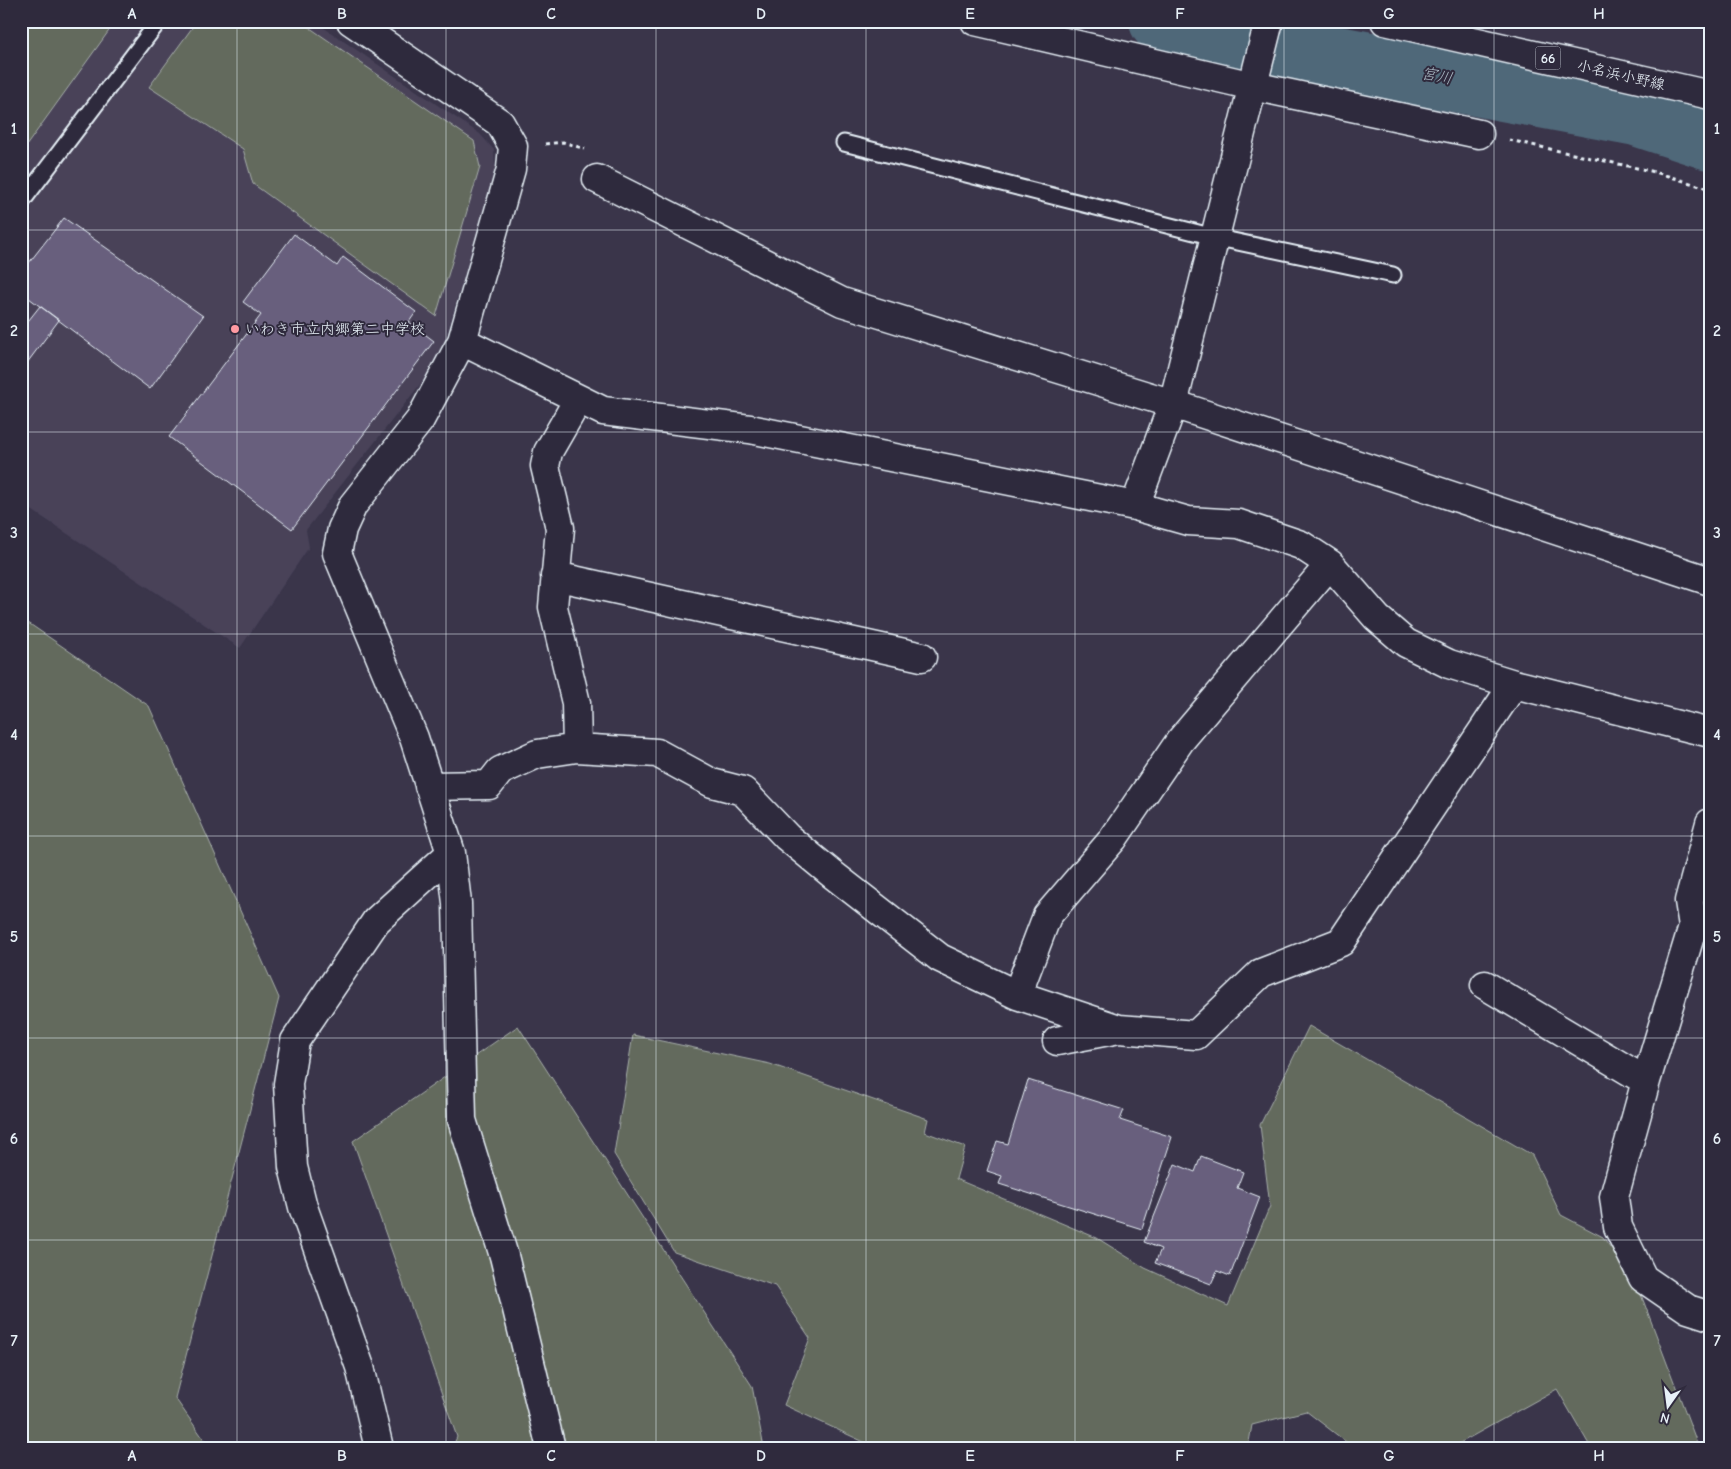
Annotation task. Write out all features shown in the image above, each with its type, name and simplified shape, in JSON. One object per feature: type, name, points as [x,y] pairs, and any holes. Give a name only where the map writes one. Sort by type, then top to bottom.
[{"type":"street","points":[[351,21],[500,123],[513,146],[483,351],[420,420],[354,505],[342,529],[337,554],[414,738],[439,785],[451,853],[457,903],[462,1120],[504,1256],[551,1448]]},
{"type":"street","points":[[975,21],[1255,79],[1479,134]]},
{"type":"street","name":"小名浜小野線","points":[[1385,21],[1710,95]]},
{"type":"street","points":[[1135,506],[1173,404],[1268,24]]},
{"type":"street","points":[[597,179],[842,302],[1173,404],[1710,581]]},
{"type":"street","points":[[483,351],[603,411],[750,429],[1135,506],[1188,521],[1239,524],[1301,545],[1330,564],[1377,618],[1406,643],[1449,664],[1514,684],[1710,733]]},
{"type":"street","points":[[577,748],[576,703],[553,607],[560,528],[545,466],[548,452],[578,400]]},
{"type":"street","points":[[1017,995],[1047,916],[1113,839],[1180,740],[1330,564]]},
{"type":"street","points":[[555,576],[922,657]]},
{"type":"street","points":[[439,785],[489,785],[500,771],[537,754],[577,748],[657,753],[712,783],[744,791],[787,837],[940,958],[1017,995],[1119,1029],[1196,1036],[1260,973],[1341,942],[1514,684]]},
{"type":"street","points":[[1710,822],[1689,901],[1701,930],[1646,1081],[1614,1197],[1618,1227],[1643,1278],[1688,1308],[1710,1316]]},
{"type":"street","points":[[379,1448],[360,1367],[304,1207],[293,1167],[288,1084],[295,1041],[376,921],[451,853]]},
{"type":"street","points":[[1485,986],[1646,1081]]},
{"type":"street","points":[[1057,1041],[1119,1029]]},
{"type":"lane","points":[[21,203],[159,21]]},
{"type":"lane","points":[[844,142],[1214,237],[1393,275]]},
{"type":"path","points":[[1479,134],[1655,172],[1710,189]]},
{"type":"path","points":[[563,142],[592,151]]},
{"type":"shaded area","name":"いわき市立内郷第二中学校","points":[[21,21],[314,21],[480,134],[494,150],[496,183],[457,299],[440,359],[306,530],[309,547],[240,648],[21,503]]},
{"type":"green space","points":[[21,21],[116,21],[21,153]]},
{"type":"green space","points":[[197,21],[300,21],[474,141],[480,167],[436,316],[253,184],[243,149],[149,87]]},
{"type":"green space","points":[[21,618],[149,706],[279,998],[175,1398],[210,1448],[21,1448]]},
{"type":"green space","points":[[518,1026],[752,1386],[764,1448],[452,1448],[457,1437],[353,1141]]},
{"type":"green space","points":[[1309,1026],[1532,1155],[1561,1215],[1603,1237],[1637,1284],[1699,1448],[1591,1448],[1557,1389],[1451,1448],[1354,1448],[1306,1411],[1252,1425],[1248,1448],[877,1448],[784,1405],[810,1338],[775,1286],[674,1252],[614,1154],[633,1035],[770,1064],[928,1119],[925,1132],[965,1147],[956,1179],[1097,1238],[1145,1268],[1228,1306],[1270,1206],[1260,1125]]},
{"type":"building","points":[[64,218],[203,316],[150,389],[21,292],[21,273]]},
{"type":"building","points":[[294,234],[337,266],[343,257],[416,312],[409,322],[434,341],[292,529],[169,437],[261,315],[243,302]]},
{"type":"building","points":[[40,306],[59,320],[21,371],[21,330]]},
{"type":"building","points":[[1028,1080],[1124,1110],[1120,1120],[1172,1137],[1142,1229],[999,1184],[1002,1176],[987,1171],[997,1141],[1008,1144]]},
{"type":"building","points":[[1201,1156],[1243,1172],[1237,1188],[1260,1197],[1230,1276],[1217,1271],[1211,1284],[1155,1263],[1161,1249],[1144,1242],[1175,1164],[1195,1172]]},
{"type":"waterway","name":"宮川","points":[[1161,21],[1284,48],[1637,114],[1710,138]]},
{"type":"place","name":"いわき市立内郷第二中学校","points":[[235,329]]}]
